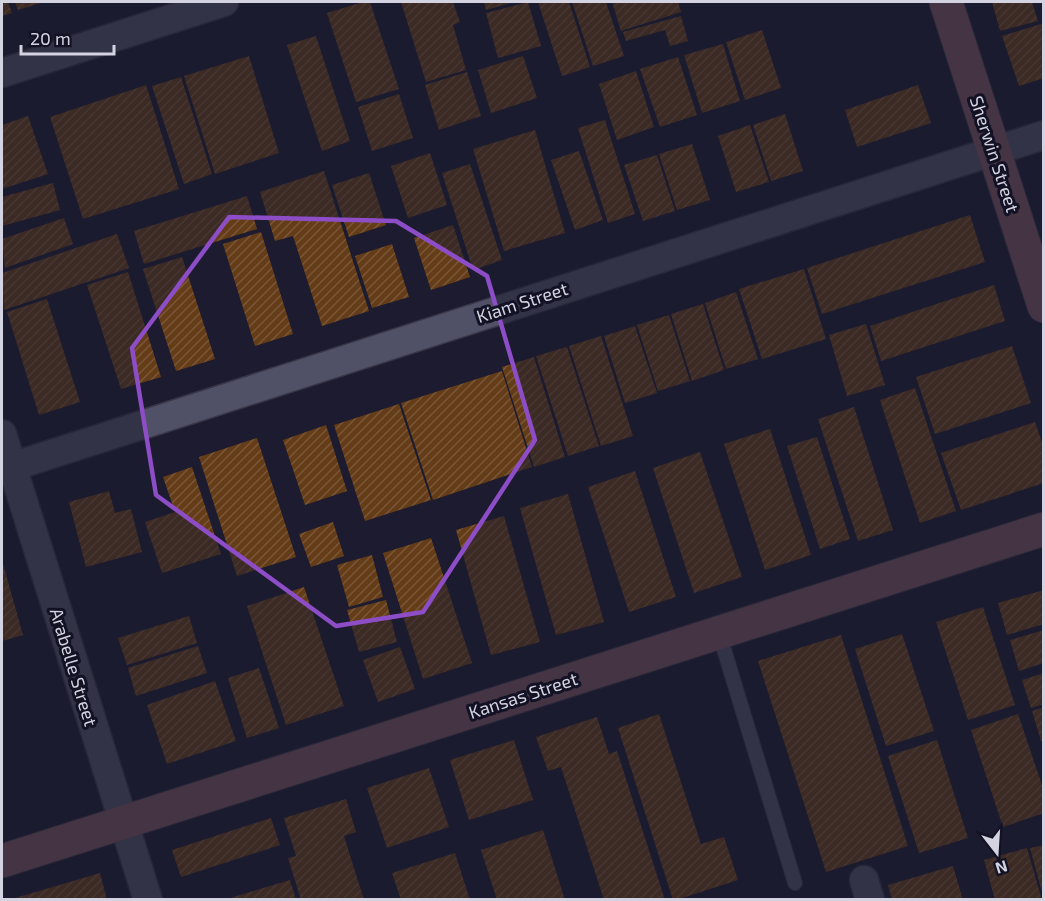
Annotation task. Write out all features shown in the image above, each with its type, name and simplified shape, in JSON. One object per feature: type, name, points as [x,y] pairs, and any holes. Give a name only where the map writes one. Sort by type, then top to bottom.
[{"type":"street","points":[[2,73],[224,2]]},
{"type":"street","name":"Sherwin Street","points":[[946,2],[1044,306]]},
{"type":"street","name":"Kiam Street","points":[[7,468],[1044,135]]},
{"type":"street","name":"Arabelle Street","points":[[2,434],[7,468],[148,900]]},
{"type":"street","name":"Kansas Street","points":[[2,861],[1044,529]]},
{"type":"lane","points":[[719,632],[795,883]]},
{"type":"highlighted area","points":[[229,217],[396,221],[487,276],[535,440],[423,612],[336,626],[156,495],[132,348]]},
{"type":"building","points":[[2,2],[8,2],[12,13],[2,16]]},
{"type":"building","points":[[15,2],[44,2],[18,10]]},
{"type":"building","points":[[370,2],[399,89],[356,102],[327,13]]},
{"type":"building","points":[[401,2],[453,2],[460,22],[453,25],[466,70],[426,82]]},
{"type":"building","points":[[484,2],[514,2],[486,10]]},
{"type":"building","points":[[528,2],[541,46],[498,58],[486,13]]},
{"type":"building","points":[[538,2],[569,2],[590,67],[562,76]]},
{"type":"building","points":[[572,2],[606,2],[624,56],[593,66]]},
{"type":"building","points":[[612,2],[678,2],[681,12],[621,31]]},
{"type":"building","points":[[992,2],[1032,2],[1038,21],[1000,31]]},
{"type":"building","points":[[681,16],[688,41],[670,46],[665,30],[626,41],[623,32]]},
{"type":"building","points":[[1044,23],[1044,78],[1019,86],[1002,36]]},
{"type":"building","points":[[762,30],[781,88],[745,100],[726,42]]},
{"type":"building","points":[[316,36],[350,141],[322,151],[287,45]]},
{"type":"building","points":[[723,44],[740,101],[702,113],[684,55]]},
{"type":"building","points":[[249,56],[279,153],[215,174],[184,76]]},
{"type":"building","points":[[523,56],[537,98],[491,113],[478,70]]},
{"type":"building","points":[[678,57],[697,115],[660,127],[640,69]]},
{"type":"building","points":[[636,71],[654,127],[617,140],[599,84]]},
{"type":"building","points":[[467,72],[481,116],[439,130],[425,85]]},
{"type":"building","points":[[181,77],[212,174],[184,184],[152,86]]},
{"type":"building","points":[[146,85],[179,189],[83,219],[50,117]]},
{"type":"building","points":[[918,85],[931,123],[857,147],[845,110]]},
{"type":"building","points":[[399,94],[413,138],[372,151],[358,107]]},
{"type":"building","points":[[785,114],[803,171],[771,181],[753,125]]},
{"type":"building","points":[[28,116],[48,174],[2,189],[2,125]]},
{"type":"building","points":[[605,120],[635,214],[608,223],[578,128]]},
{"type":"building","points":[[750,125],[769,182],[736,192],[718,136]]},
{"type":"building","points":[[535,130],[565,233],[504,251],[473,149]]},
{"type":"building","points":[[692,144],[710,200],[677,210],[659,154]]},
{"type":"building","points":[[579,151],[603,220],[575,230],[551,160]]},
{"type":"building","points":[[430,153],[447,205],[408,218],[391,166]]},
{"type":"building","points":[[657,155],[675,211],[643,221],[624,165]]},
{"type":"building","points":[[470,164],[502,260],[473,270],[442,173]]},
{"type":"building","points":[[324,171],[369,311],[322,326],[293,236],[275,241],[260,192]]},
{"type":"building","points":[[369,173],[386,225],[349,237],[332,185]]},
{"type":"building","points":[[53,183],[60,210],[2,226],[2,197]]},
{"type":"building","points":[[247,196],[257,229],[144,264],[134,231]]},
{"type":"building","points":[[970,215],[985,262],[822,314],[807,268]]},
{"type":"building","points":[[64,218],[73,244],[5,268],[2,239]]},
{"type":"building","points":[[453,225],[470,277],[431,290],[414,238]]},
{"type":"building","points":[[261,232],[293,334],[255,346],[223,244]]},
{"type":"building","points":[[117,234],[129,268],[4,310],[2,273]]},
{"type":"building","points":[[392,244],[409,297],[372,308],[355,256]]},
{"type":"building","points":[[182,257],[215,359],[176,371],[143,269]]},
{"type":"building","points":[[804,269],[826,339],[762,359],[739,289]]},
{"type":"building","points":[[128,272],[161,377],[121,389],[87,285]]},
{"type":"building","points":[[994,285],[1005,321],[881,361],[870,326]]},
{"type":"building","points":[[736,292],[758,359],[726,369],[705,303]]},
{"type":"building","points":[[47,299],[80,402],[39,415],[7,312]]},
{"type":"building","points":[[703,304],[724,370],[692,381],[671,314]]},
{"type":"building","points":[[669,315],[690,381],[658,391],[637,325]]},
{"type":"building","points":[[866,324],[885,385],[847,396],[829,335]]},
{"type":"building","points":[[635,326],[657,393],[625,403],[604,336]]},
{"type":"building","points":[[601,336],[633,436],[601,446],[569,346]]},
{"type":"building","points":[[1012,346],[1031,403],[935,434],[916,377]]},
{"type":"building","points":[[567,347],[599,446],[568,456],[536,356]]},
{"type":"building","points":[[534,357],[565,457],[534,467],[502,367]]},
{"type":"building","points":[[502,371],[532,467],[433,500],[401,403]]},
{"type":"building","points":[[915,388],[956,511],[920,523],[880,400]]},
{"type":"building","points":[[399,404],[431,500],[365,521],[334,425]]},
{"type":"building","points":[[854,407],[893,530],[858,541],[818,419]]},
{"type":"building","points":[[1035,422],[1044,448],[1044,483],[961,510],[941,453]]},
{"type":"building","points":[[326,425],[347,491],[305,505],[283,440]]},
{"type":"building","points":[[770,429],[811,555],[765,570],[724,444]]},
{"type":"building","points":[[817,437],[850,539],[820,549],[787,446]]},
{"type":"building","points":[[257,438],[296,557],[237,576],[199,457]]},
{"type":"building","points":[[700,452],[742,577],[694,593],[653,468]]},
{"type":"building","points":[[192,467],[221,554],[162,573],[145,522],[175,512],[163,477]]},
{"type":"building","points":[[635,471],[676,597],[629,612],[588,487]]},
{"type":"building","points":[[109,491],[115,513],[131,509],[142,552],[86,567],[69,502]]},
{"type":"building","points":[[568,494],[604,622],[556,635],[520,508]]},
{"type":"building","points":[[504,516],[540,642],[491,655],[456,530]]},
{"type":"building","points":[[333,522],[344,556],[311,567],[299,534]]},
{"type":"building","points":[[431,538],[472,663],[423,679],[383,553]]},
{"type":"building","points":[[372,555],[383,597],[349,607],[337,565]]},
{"type":"building","points":[[2,560],[23,635],[2,641]]},
{"type":"building","points":[[304,587],[344,706],[286,725],[247,606]]},
{"type":"building","points":[[1044,590],[1044,624],[1007,635],[998,603]]},
{"type":"building","points":[[386,600],[397,642],[359,652],[347,610]]},
{"type":"building","points":[[983,607],[1015,705],[968,720],[936,622]]},
{"type":"building","points":[[189,616],[197,643],[127,665],[118,638]]},
{"type":"building","points":[[1044,630],[1044,663],[1019,671],[1010,640]]},
{"type":"building","points":[[902,634],[934,731],[886,746],[855,649]]},
{"type":"building","points":[[841,635],[908,846],[826,872],[758,661]]},
{"type":"building","points":[[198,646],[207,673],[136,696],[128,668]]},
{"type":"building","points":[[400,647],[415,689],[378,702],[363,660]]},
{"type":"building","points":[[259,668],[279,728],[247,738],[228,678]]},
{"type":"building","points":[[1044,673],[1044,704],[1031,708],[1022,680]]},
{"type":"building","points":[[215,681],[236,741],[167,764],[147,705]]},
{"type":"building","points":[[1044,707],[1044,741],[1041,741],[1032,711]]},
{"type":"building","points":[[659,714],[701,844],[724,837],[738,880],[676,900],[673,900],[618,728]]},
{"type":"building","points":[[1018,714],[1044,791],[1044,813],[1003,827],[971,730]]},
{"type":"building","points":[[597,717],[609,754],[617,751],[665,900],[604,900],[561,767],[548,771],[536,737]]},
{"type":"building","points":[[514,740],[533,800],[469,820],[450,760]]},
{"type":"building","points":[[937,740],[968,838],[919,853],[888,756]]},
{"type":"building","points":[[429,768],[449,827],[387,848],[367,788]]},
{"type":"building","points":[[346,799],[356,832],[344,836],[364,900],[301,900],[288,858],[296,856],[284,818]]},
{"type":"building","points":[[271,818],[280,845],[181,877],[172,850]]},
{"type":"building","points":[[543,830],[565,900],[497,900],[481,850]]},
{"type":"building","points":[[1044,845],[1044,896],[1043,896],[1030,848]]},
{"type":"building","points":[[1027,848],[1042,900],[995,900],[984,860]]},
{"type":"building","points":[[455,853],[470,900],[401,900],[392,873]]},
{"type":"building","points":[[953,866],[963,900],[892,900],[888,885]]},
{"type":"building","points":[[100,873],[107,900],[12,900],[12,899]]},
{"type":"building","points":[[290,880],[296,900],[227,900],[227,899]]}]
